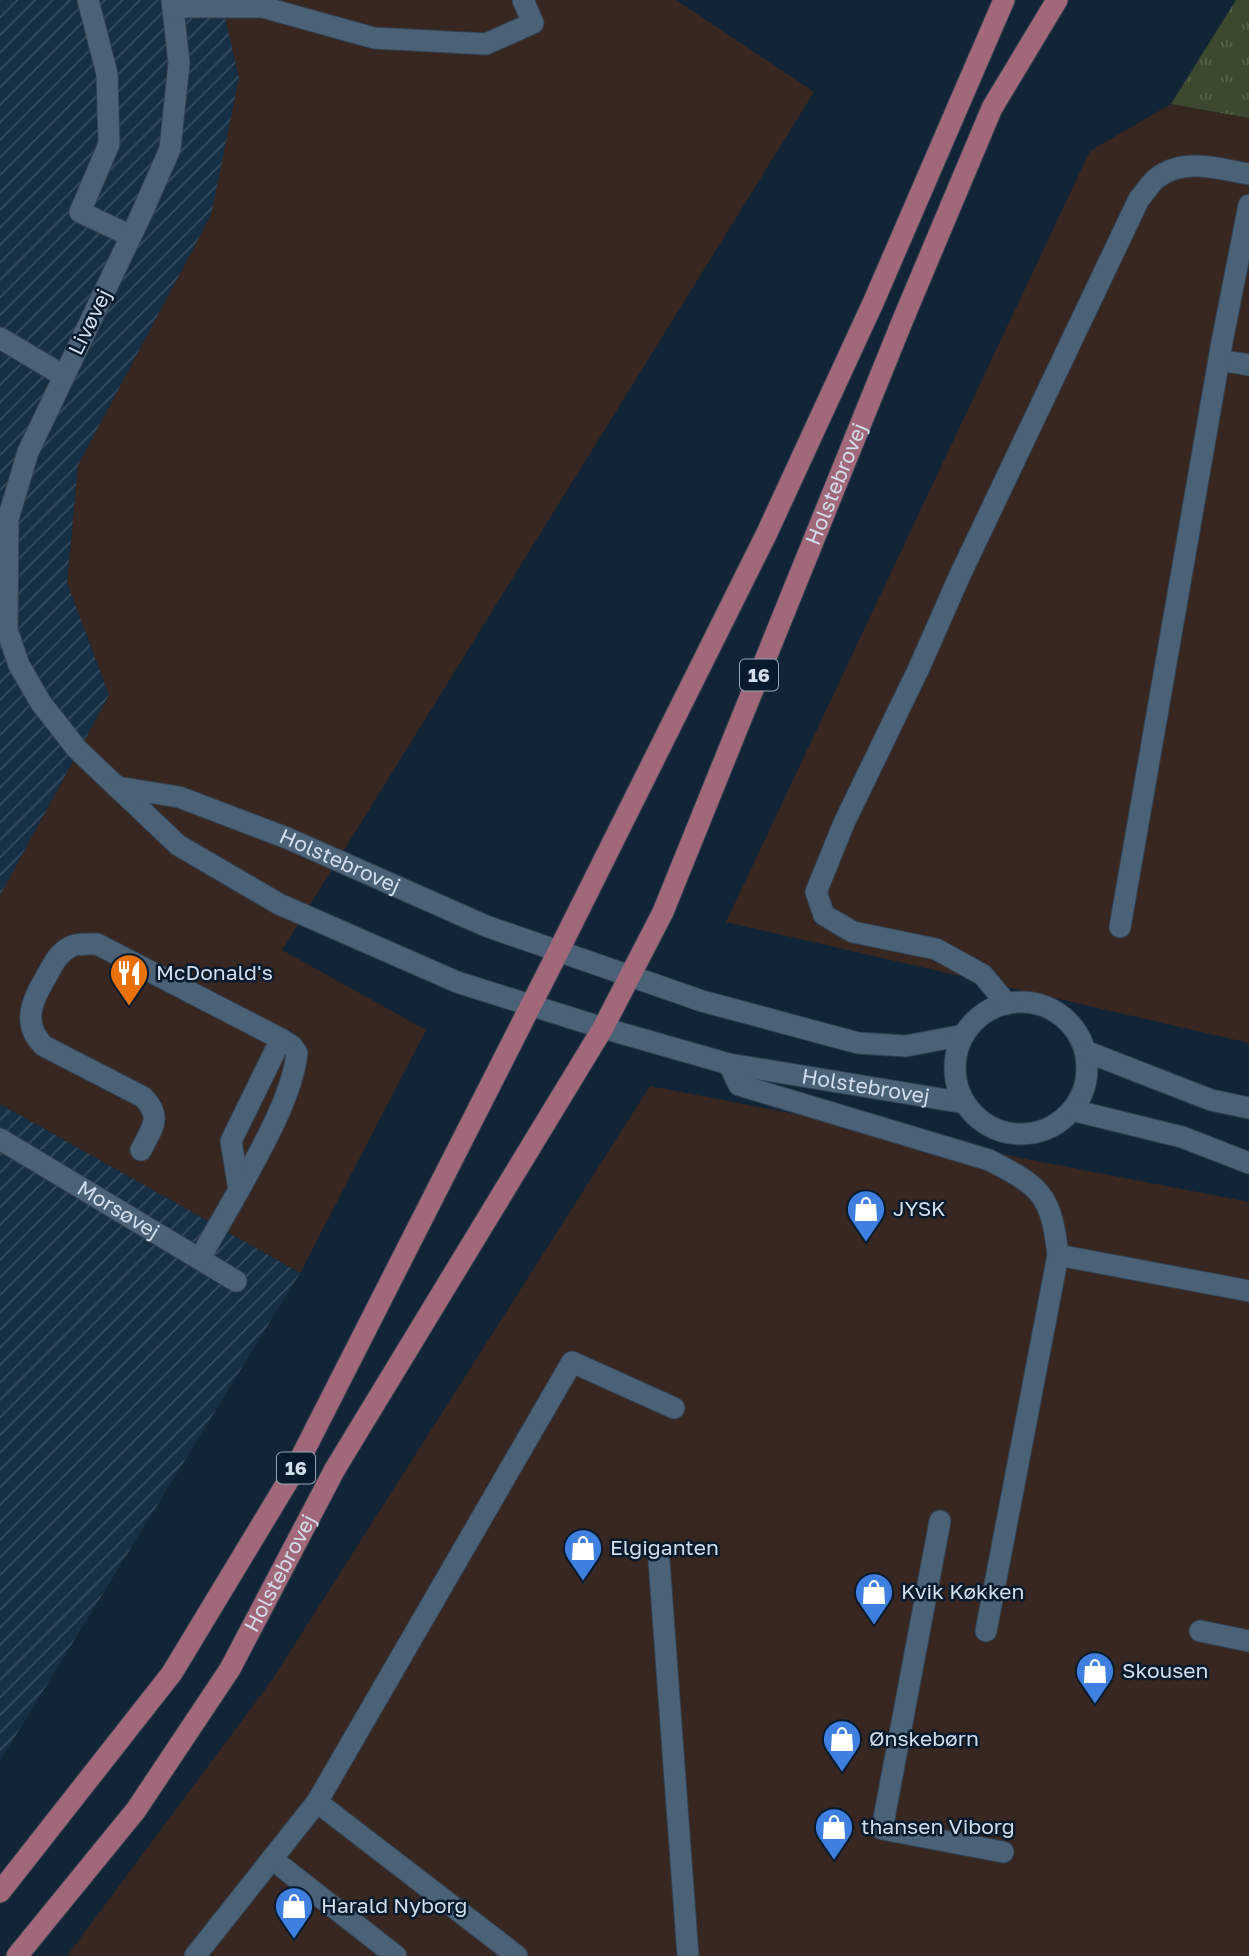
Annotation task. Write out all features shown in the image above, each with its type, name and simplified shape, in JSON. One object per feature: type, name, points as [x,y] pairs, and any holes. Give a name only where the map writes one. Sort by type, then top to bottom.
[{"type":"main road","name":"Holstebrovej","points":[[0,1892],[172,1673],[295,1471],[766,535],[873,303],[1004,0]]},
{"type":"main road","name":"Holstebrovej","points":[[17,1956],[136,1810],[230,1669],[335,1469],[603,1028],[663,912],[904,317],[992,108],[1057,0]]},
{"type":"street","points":[[88,0],[107,74],[109,144],[80,212],[131,236]]},
{"type":"street","name":"Livøvej","points":[[4,632],[8,519],[28,452],[170,149],[179,63],[173,3],[262,7],[374,38],[486,44],[533,23],[523,0]]},
{"type":"street","points":[[1007,1004],[983,975],[936,949],[853,932],[824,915],[816,892],[832,851],[960,575],[1139,200],[1156,178],[1172,169],[1198,165],[1249,174]]},
{"type":"street","points":[[1120,927],[1219,360],[1249,205]]},
{"type":"street","points":[[0,338],[64,376]]},
{"type":"street","points":[[1219,360],[1249,365]]},
{"type":"street","name":"Holstebrovej","points":[[4,632],[19,666],[41,703],[77,749],[178,845],[279,904],[457,982],[603,1028],[729,1064],[965,1103]]},
{"type":"street","name":"Holstebrovej","points":[[117,787],[179,797],[287,838],[486,926],[702,1001],[858,1044],[906,1046],[964,1035]]},
{"type":"street","points":[[141,1150],[155,1121],[153,1107],[143,1097],[55,1054],[37,1040],[32,1029],[30,1017],[33,1000],[54,961],[73,946],[97,944],[281,1039],[292,1046],[297,1054],[295,1072],[262,1147],[200,1258]]},
{"type":"street","points":[[1027,1002],[1046,1007],[1064,1017],[1077,1033],[1085,1051],[1087,1072],[1083,1092],[1072,1110],[1056,1124],[1038,1132],[1017,1134],[997,1129],[979,1119],[965,1103],[957,1086],[957,1051],[964,1035],[975,1020],[990,1010],[1007,1004],[1027,1002]]},
{"type":"street","points":[[239,1190],[231,1141],[281,1039]]},
{"type":"street","points":[[1085,1051],[1211,1100],[1249,1108]]},
{"type":"street","points":[[729,1064],[739,1085],[989,1160],[1024,1178],[1046,1198],[1054,1222],[1058,1255],[986,1631]]},
{"type":"street","points":[[1072,1110],[1182,1136],[1249,1163]]},
{"type":"street","name":"Morsøvej","points":[[0,1139],[236,1281]]},
{"type":"street","points":[[1058,1255],[1249,1291]]},
{"type":"street","points":[[195,1956],[317,1802],[572,1362],[674,1408]]},
{"type":"street","points":[[940,1521],[881,1829],[1003,1852]]},
{"type":"street","points":[[659,1561],[688,1956]]},
{"type":"street","points":[[1200,1631],[1249,1640]]},
{"type":"street","points":[[317,1802],[517,1956]]},
{"type":"street","points":[[272,1859],[396,1956]]},
{"type":"shaded area","points":[[0,0],[221,0],[239,78],[211,215],[78,465],[67,583],[109,695],[0,895]]},
{"type":"shaded area","points":[[221,0],[676,0],[814,92],[282,950],[426,1030],[300,1273],[0,1104],[0,895],[109,695],[67,583],[78,465],[211,215]]},
{"type":"shaded area","points":[[1171,104],[1249,118],[1249,1043],[726,922],[1090,151]]},
{"type":"shaded area","points":[[650,1086],[1249,1202],[1249,1956],[67,1956],[272,1680]]},
{"type":"shaded area","points":[[0,1104],[300,1273],[0,1761]]},
{"type":"green space","points":[[1236,0],[1249,0],[1249,118],[1171,104]]},
{"type":"place","name":"McDonald's","points":[[129,1007]]},
{"type":"place","name":"JYSK","points":[[866,1243]]},
{"type":"place","name":"Elgiganten","points":[[583,1582]]},
{"type":"place","name":"Kvik Køkken","points":[[874,1626]]},
{"type":"place","name":"Skousen","points":[[1095,1705]]},
{"type":"place","name":"Ønskebørn","points":[[842,1773]]},
{"type":"place","name":"thansen Viborg","points":[[834,1861]]},
{"type":"place","name":"Harald Nyborg","points":[[294,1940]]}]
